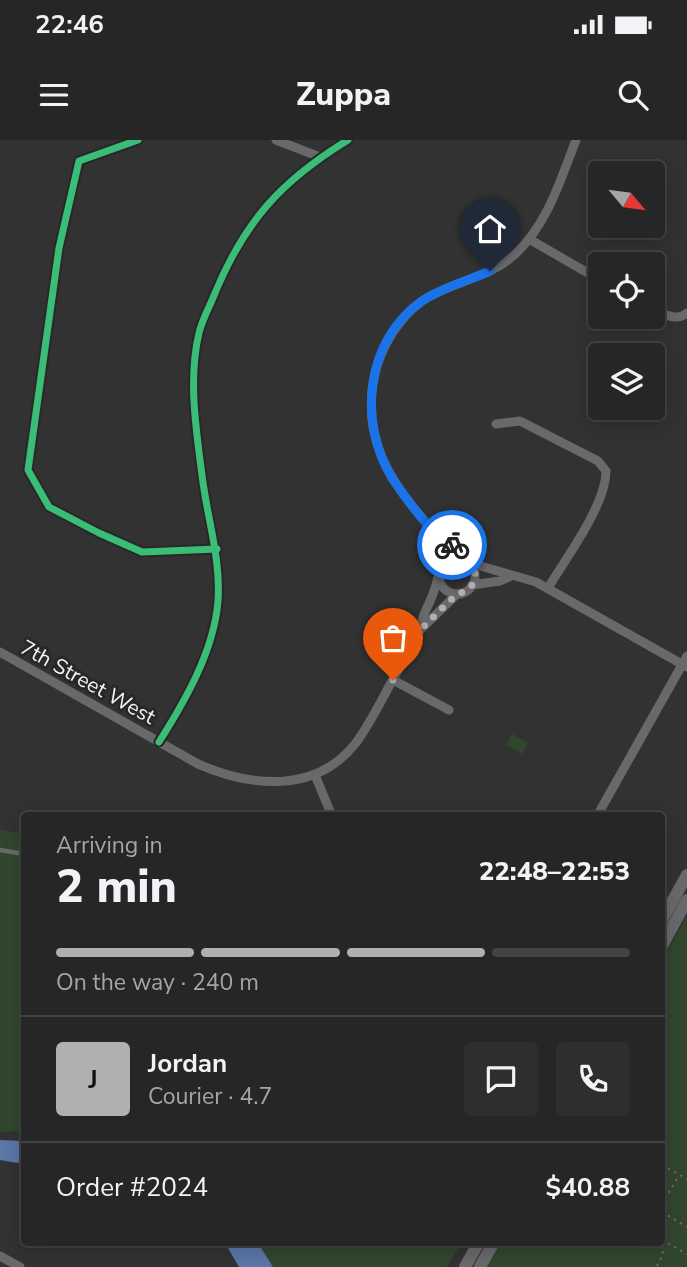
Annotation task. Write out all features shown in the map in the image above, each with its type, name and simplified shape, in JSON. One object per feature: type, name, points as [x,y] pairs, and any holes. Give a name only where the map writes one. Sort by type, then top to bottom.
[{"type":"street","points":[[138,140],[79,161],[59,248],[28,470],[49,507],[142,552],[217,549]]},
{"type":"street","points":[[276,140],[320,157]]},
{"type":"street","points":[[159,742],[185,702],[205,656],[218,603],[217,549],[202,480],[193,400],[199,332],[229,261],[250,225],[276,195],[320,157],[348,140]]},
{"type":"street","points":[[330,812],[315,775],[336,762],[354,745],[420,630],[424,613],[434,597],[441,566],[434,532],[393,480],[376,443],[370,401],[380,358],[390,337],[420,303],[441,290],[490,271],[511,257],[529,239],[551,202],[576,140]]},
{"type":"street","points":[[529,239],[588,273]]},
{"type":"street","points":[[665,314],[675,318],[687,313]]},
{"type":"street","points":[[496,424],[520,421],[598,461],[606,471],[606,485],[599,502],[548,588]]},
{"type":"street","points":[[434,532],[445,537],[466,561],[475,574],[472,586]]},
{"type":"street","points":[[441,566],[450,558],[536,582],[686,662],[599,812]]},
{"type":"street","points":[[420,630],[457,594],[472,586],[500,581],[511,576]]},
{"type":"street","points":[[438,577],[443,587],[457,594]]},
{"type":"street","name":"7th Street West","points":[[0,652],[198,764],[224,775],[251,781],[291,782],[315,775]]},
{"type":"street","points":[[393,680],[449,710]]},
{"type":"street","points":[[665,915],[687,875]]},
{"type":"street","points":[[665,940],[687,900]]},
{"type":"street","points":[[464,1267],[476,1246]]},
{"type":"street","points":[[480,1267],[492,1246]]},
{"type":"street","points":[[0,1256],[20,1267]]},
{"type":"lane","points":[[0,850],[21,854]]},
{"type":"path","points":[[665,1167],[687,1179]]},
{"type":"path","points":[[665,1200],[679,1175]]},
{"type":"path","points":[[665,1215],[687,1227]]},
{"type":"path","points":[[665,1241],[687,1254]]},
{"type":"path","points":[[647,1261],[658,1267],[663,1254],[662,1246]]},
{"type":"green space","points":[[512,734],[528,743],[522,754],[506,745]]},
{"type":"green space","points":[[0,830],[21,834],[21,1131],[0,1132]]},
{"type":"green space","points":[[687,916],[687,1267],[487,1267],[499,1246],[665,1246],[665,956]]},
{"type":"green space","points":[[260,1246],[459,1246],[447,1267],[273,1267]]},
{"type":"water","points":[[0,1140],[21,1141],[21,1162],[0,1160]]},
{"type":"water","points":[[227,1246],[260,1246],[273,1267],[239,1267]]},
{"type":"cycle path","points":[[138,140],[79,161],[59,248],[28,470],[49,507],[142,552],[217,549]]},
{"type":"cycle path","points":[[159,742],[197,675],[211,638],[218,601],[216,554],[204,491],[194,404],[194,368],[200,328],[227,267],[253,224],[284,187],[324,155],[348,140]]},
{"type":"way so far","points":[[393,680],[420,630],[457,594],[472,586],[474,568],[452,545]]},
{"type":"route","points":[[452,545],[445,537],[434,532],[393,480],[383,461],[371,424],[373,379],[390,337],[420,303],[441,290],[490,271]]}]
